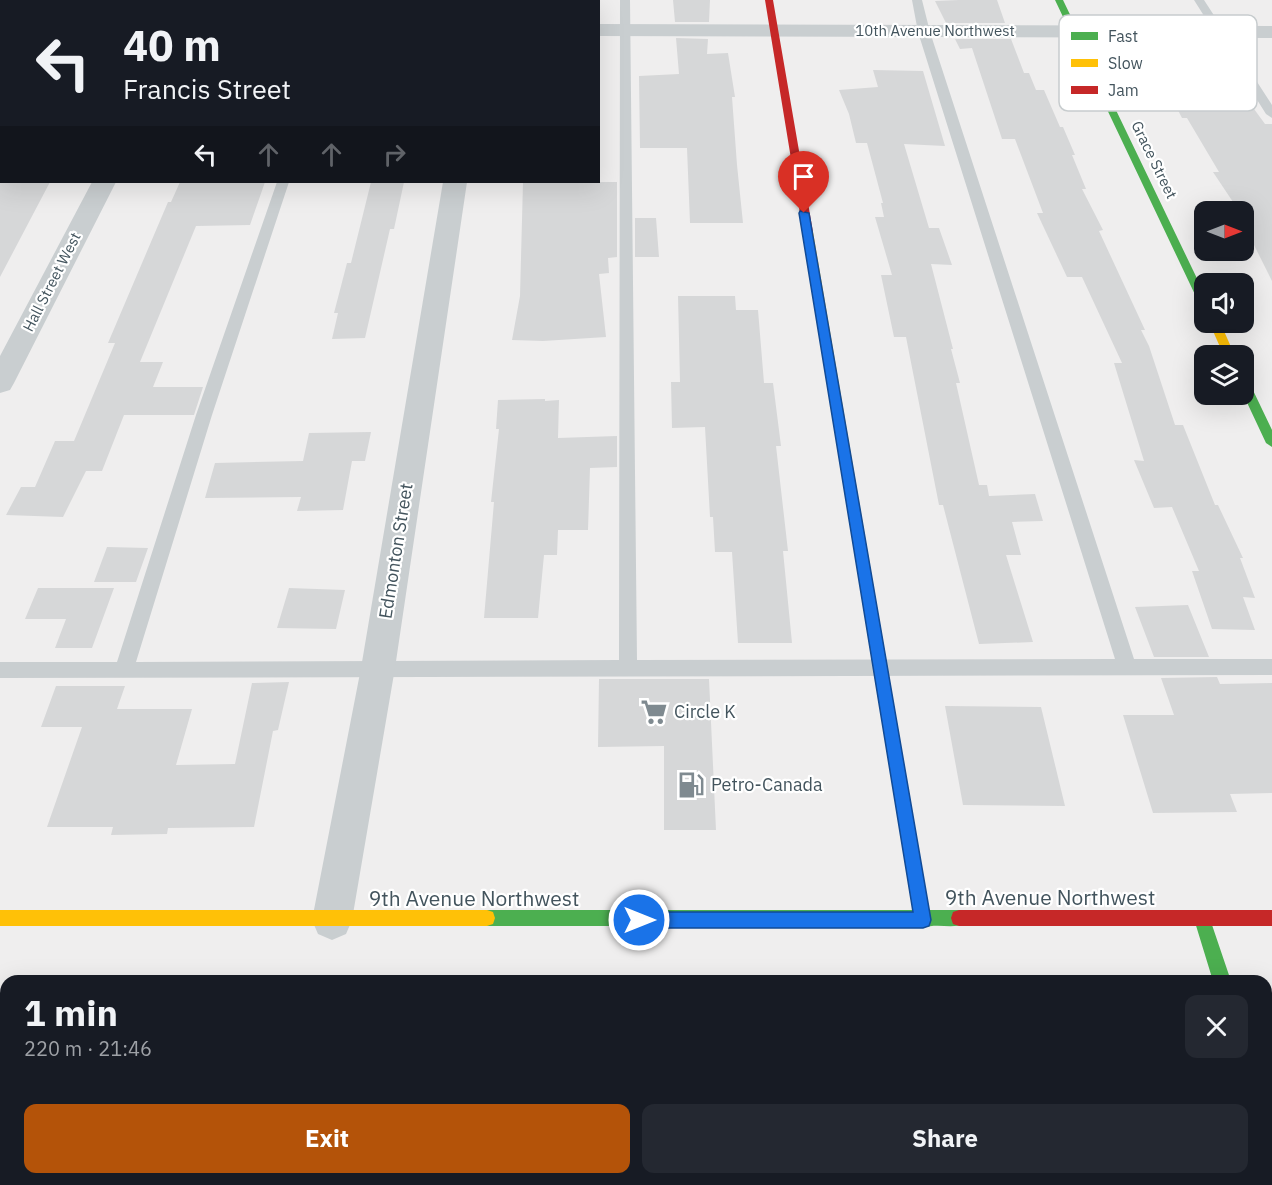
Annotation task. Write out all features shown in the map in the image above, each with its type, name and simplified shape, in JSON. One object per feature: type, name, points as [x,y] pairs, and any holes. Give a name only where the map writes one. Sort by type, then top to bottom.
[{"type":"street","points":[[769,0],[923,920]]},
{"type":"street","name":"Grace Street","points":[[1059,0],[1066,15]]},
{"type":"street","name":"10th Avenue Northwest","points":[[600,30],[1059,32]]},
{"type":"street","name":"10th Avenue Northwest","points":[[1257,32],[1272,32]]},
{"type":"street","name":"Grace Street","points":[[1112,111],[1194,282]]},
{"type":"street","name":"Hall Street West","points":[[0,383],[103,183]]},
{"type":"street","name":"Edmonton Street","points":[[332,920],[378,668],[455,183]]},
{"type":"street","points":[[1254,405],[1272,443]]},
{"type":"street","name":"9th Avenue Northwest","points":[[0,918],[332,920],[1272,918]]},
{"type":"street","points":[[1202,919],[1220,975]]},
{"type":"lane","points":[[625,0],[628,669]]},
{"type":"lane","points":[[917,0],[924,32],[1127,668]]},
{"type":"lane","points":[[1199,0],[1208,15]]},
{"type":"lane","points":[[1257,91],[1272,114]]},
{"type":"lane","points":[[124,670],[204,415],[283,183]]},
{"type":"lane","points":[[0,670],[378,668],[882,670],[1272,667]]},
{"type":"building","points":[[673,0],[710,0],[709,22],[675,22]]},
{"type":"building","points":[[997,0],[1005,23],[946,23],[935,1]]},
{"type":"building","points":[[676,38],[708,39],[707,54],[728,53],[735,97],[732,97],[743,223],[690,223],[687,148],[640,148],[639,76],[679,74]]},
{"type":"building","points":[[955,39],[1011,39],[1024,73],[1029,73],[1036,90],[1044,90],[1060,127],[1063,127],[1086,189],[1082,189],[1103,230],[1099,231],[1145,330],[1141,330],[1149,346],[1175,425],[1183,425],[1215,505],[1218,505],[1243,558],[1240,558],[1255,598],[1243,597],[1255,630],[1212,629],[1192,571],[1199,571],[1172,507],[1154,508],[1134,460],[1144,461],[1114,363],[1122,363],[1082,277],[1067,277],[1037,213],[1043,213],[1015,139],[1002,139],[972,48],[960,49]]},
{"type":"building","points":[[873,70],[923,71],[945,146],[904,144],[929,228],[939,228],[952,265],[931,264],[953,349],[951,349],[960,383],[956,383],[979,485],[987,485],[989,496],[1035,494],[1043,521],[1012,522],[1021,555],[1006,555],[1033,642],[979,644],[943,505],[939,505],[906,337],[894,337],[881,275],[892,275],[875,217],[884,217],[881,203],[883,203],[867,143],[856,143],[849,114],[839,90],[878,87]]},
{"type":"building","points":[[1178,111],[1256,111],[1265,124],[1272,124],[1272,281],[1254,245],[1254,201],[1232,201],[1213,172],[1219,172],[1187,118],[1182,118]]},
{"type":"building","points":[[617,182],[617,257],[608,258],[609,273],[599,274],[606,337],[543,341],[512,340],[520,296],[523,183]]},
{"type":"building","points":[[0,183],[49,183],[0,277]]},
{"type":"building","points":[[180,183],[265,183],[250,225],[196,226],[140,362],[163,362],[153,387],[203,387],[194,415],[124,415],[102,471],[86,471],[63,517],[6,515],[21,487],[35,487],[55,441],[74,441],[115,343],[108,343],[168,202],[171,202]]},
{"type":"building","points":[[371,183],[404,183],[394,229],[390,229],[365,338],[332,339],[338,313],[334,313],[347,263],[351,263]]},
{"type":"building","points":[[635,218],[656,218],[659,257],[635,257]]},
{"type":"building","points":[[678,296],[735,296],[736,310],[758,310],[764,383],[773,383],[781,446],[776,446],[788,551],[783,551],[792,643],[738,643],[732,552],[715,552],[713,517],[710,517],[705,427],[672,428],[671,382],[680,382]]},
{"type":"building","points":[[545,399],[545,401],[559,400],[558,438],[617,436],[617,467],[590,468],[588,530],[558,530],[557,555],[544,555],[538,618],[484,618],[494,502],[491,502],[499,429],[496,429],[498,400]]},
{"type":"building","points":[[371,432],[365,461],[352,461],[343,510],[297,511],[301,497],[205,498],[215,463],[303,461],[309,433]]},
{"type":"building","points":[[107,547],[148,548],[136,582],[94,582]]},
{"type":"building","points":[[38,588],[114,588],[92,648],[55,648],[66,619],[25,619]]},
{"type":"building","points":[[289,588],[345,590],[336,629],[277,628]]},
{"type":"building","points":[[1188,605],[1209,657],[1154,657],[1135,607]]},
{"type":"building","points":[[1217,677],[1220,684],[1272,683],[1272,793],[1230,794],[1237,812],[1153,813],[1123,715],[1174,715],[1161,678]]},
{"type":"building","name":"Circle K","points":[[599,679],[709,679],[716,830],[664,830],[664,746],[598,747]]},
{"type":"building","points":[[289,682],[278,730],[273,731],[254,827],[168,828],[167,834],[111,835],[113,827],[47,827],[82,727],[41,727],[56,686],[125,686],[117,709],[192,709],[176,765],[235,764],[252,683]]},
{"type":"building","points":[[945,706],[1041,707],[1065,806],[963,805]]},
{"type":"traffic: fast","points":[[1059,0],[1066,15]]},
{"type":"traffic: fast","points":[[1112,111],[1194,282]]},
{"type":"traffic: fast","points":[[1254,405],[1272,443]]},
{"type":"traffic: fast","points":[[873,624],[923,920]]},
{"type":"traffic: fast","points":[[487,918],[959,918]]},
{"type":"traffic: fast","points":[[1202,919],[1220,975]]},
{"type":"traffic: slow","points":[[808,232],[873,624]]},
{"type":"traffic: slow","points":[[1219,333],[1225,345]]},
{"type":"traffic: slow","points":[[0,918],[487,918]]},
{"type":"traffic: jam","points":[[769,0],[808,232]]},
{"type":"traffic: jam","points":[[959,918],[1272,918]]},
{"type":"place","name":"Circle K","points":[[654,712]]},
{"type":"place","name":"Petro-Canada","points":[[691,785]]},
{"type":"route","points":[[639,920],[923,920],[804,213]]}]
